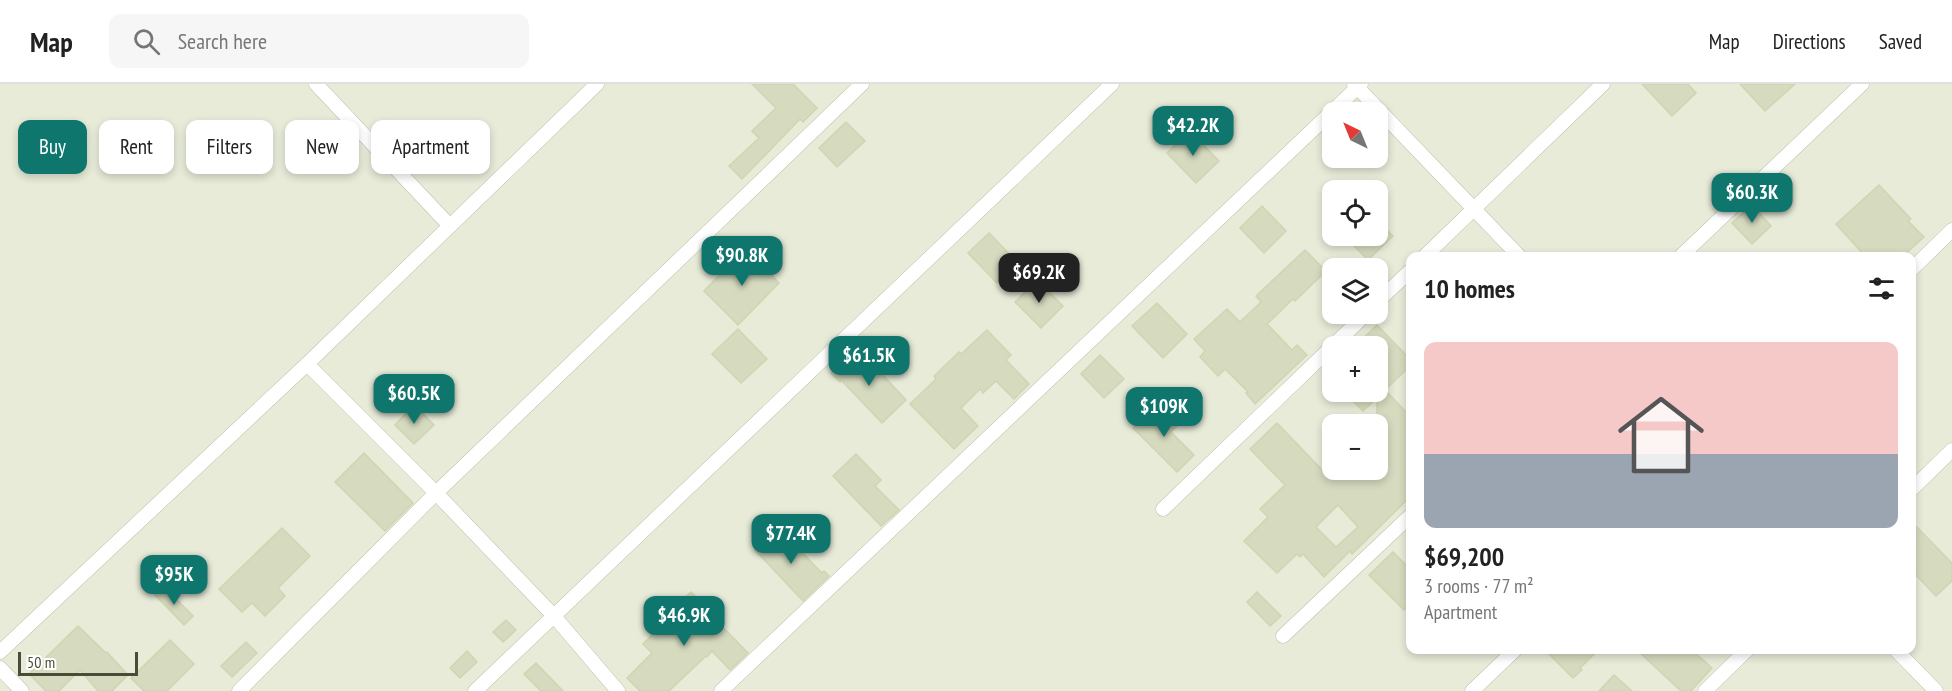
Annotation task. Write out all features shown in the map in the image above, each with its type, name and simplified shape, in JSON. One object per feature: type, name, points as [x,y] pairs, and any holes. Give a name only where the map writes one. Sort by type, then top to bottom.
[{"type":"street","points":[[316,84],[450,226]]},
{"type":"street","points":[[0,652],[307,364],[597,84]]},
{"type":"street","points":[[239,691],[436,493],[862,84]]},
{"type":"street","points":[[475,691],[1112,84]]},
{"type":"street","points":[[1429,252],[1604,84]]},
{"type":"street","points":[[1685,252],[1862,84]]},
{"type":"street","points":[[721,691],[1357,85],[1515,252]]},
{"type":"street","points":[[1916,265],[1952,230]]},
{"type":"street","points":[[1388,292],[1406,275]]},
{"type":"street","points":[[1163,509],[1356,324]]},
{"type":"street","points":[[307,364],[436,493],[553,615],[618,691]]},
{"type":"street","points":[[1916,485],[1952,450]]},
{"type":"street","points":[[1283,636],[1406,520]]},
{"type":"street","points":[[1472,691],[1511,654]]},
{"type":"street","points":[[1705,691],[1743,654]]},
{"type":"street","points":[[1900,654],[1936,691]]},
{"type":"street","points":[[0,668],[22,691]]},
{"type":"shaded area","points":[[0,84],[1952,84],[1952,691],[0,691]]},
{"type":"building","points":[[752,84],[793,84],[817,108],[803,122],[800,119],[742,179],[729,166],[759,138],[752,131],[776,108]]},
{"type":"building","points":[[1642,84],[1688,84],[1696,93],[1672,116]]},
{"type":"building","points":[[1740,84],[1795,84],[1765,111]]},
{"type":"building","points":[[846,122],[865,141],[837,167],[819,148]]},
{"type":"building","points":[[1190,131],[1219,161],[1196,183],[1167,153]]},
{"type":"building","points":[[1879,185],[1911,219],[1908,221],[1924,237],[1907,252],[1861,252],[1836,224]]},
{"type":"building","points":[[1752,205],[1771,226],[1752,244],[1732,223]]},
{"type":"building","points":[[1262,206],[1286,231],[1264,253],[1240,228]]},
{"type":"building","points":[[1388,231],[1393,236],[1388,241]]},
{"type":"building","points":[[989,233],[1018,263],[997,283],[968,253]]},
{"type":"building","points":[[1354,246],[1383,246],[1370,258],[1366,258]]},
{"type":"building","points":[[745,248],[779,283],[738,325],[704,291]]},
{"type":"building","points":[[1305,250],[1322,267],[1322,275],[1267,324],[1292,350],[1297,345],[1307,355],[1255,404],[1246,393],[1248,392],[1225,369],[1218,376],[1200,357],[1205,351],[1194,339],[1227,309],[1240,322],[1261,302],[1256,296]]},
{"type":"building","points":[[1037,280],[1063,306],[1041,328],[1015,302]]},
{"type":"building","points":[[1157,303],[1187,334],[1163,358],[1132,326]]},
{"type":"building","points":[[1377,325],[1388,336],[1365,336]]},
{"type":"building","points":[[738,329],[767,359],[741,383],[712,354]]},
{"type":"building","points":[[987,330],[1011,355],[1006,360],[1029,384],[1014,399],[996,381],[983,393],[980,389],[961,408],[978,426],[954,449],[910,404],[936,379],[934,376]]},
{"type":"building","points":[[1388,336],[1406,355],[1406,370],[1388,387]]},
{"type":"building","points":[[855,351],[879,375],[881,373],[906,400],[882,423],[841,380],[840,382],[831,373]]},
{"type":"building","points":[[1100,355],[1124,379],[1104,398],[1081,374]]},
{"type":"building","points":[[1388,393],[1406,412],[1406,501],[1352,554],[1350,551],[1324,577],[1303,554],[1300,557],[1297,554],[1277,573],[1244,541],[1268,517],[1260,509],[1285,485],[1250,449],[1277,423],[1322,470],[1322,480],[1388,480],[1388,414],[1377,414],[1377,402],[1388,402]],"holes":[[[1338,505],[1358,527],[1336,547],[1316,527]]]},
{"type":"building","points":[[1354,402],[1373,402],[1363,411]]},
{"type":"building","points":[[414,405],[434,425],[414,444],[395,425]]},
{"type":"building","points":[[1156,405],[1177,426],[1171,432],[1194,455],[1177,472],[1133,428]]},
{"type":"building","points":[[364,453],[413,503],[385,531],[335,482]]},
{"type":"building","points":[[856,454],[881,480],[875,486],[899,510],[881,526],[833,476]]},
{"type":"building","points":[[1916,526],[1952,563],[1952,581],[1936,596],[1916,575]]},
{"type":"building","points":[[282,528],[310,556],[278,588],[285,596],[265,616],[252,603],[242,612],[219,589]]},
{"type":"building","points":[[778,528],[822,573],[824,571],[829,576],[803,601],[755,550]]},
{"type":"building","points":[[1393,552],[1406,565],[1406,608],[1404,610],[1369,575]]},
{"type":"building","points":[[163,586],[193,616],[184,625],[155,595]]},
{"type":"building","points":[[691,592],[748,653],[730,670],[712,651],[669,691],[640,691],[627,678],[652,653],[643,644],[661,626],[658,623]]},
{"type":"building","points":[[1257,592],[1281,616],[1270,626],[1247,602]]},
{"type":"building","points":[[506,620],[516,630],[503,642],[493,632]]},
{"type":"building","points":[[78,626],[128,675],[112,691],[98,691],[80,670],[59,691],[46,691],[29,674]]},
{"type":"building","points":[[170,640],[194,664],[167,691],[144,691],[131,678]]},
{"type":"building","points":[[246,642],[257,653],[232,677],[221,666]]},
{"type":"building","points":[[467,651],[477,662],[460,678],[450,668]]},
{"type":"building","points":[[1549,654],[1594,654],[1573,678]]},
{"type":"building","points":[[1641,654],[1696,654],[1712,668],[1691,691],[1681,691]]},
{"type":"building","points":[[536,663],[563,691],[541,691],[524,674]]},
{"type":"building","points":[[1614,675],[1632,691],[1599,691]]}]
